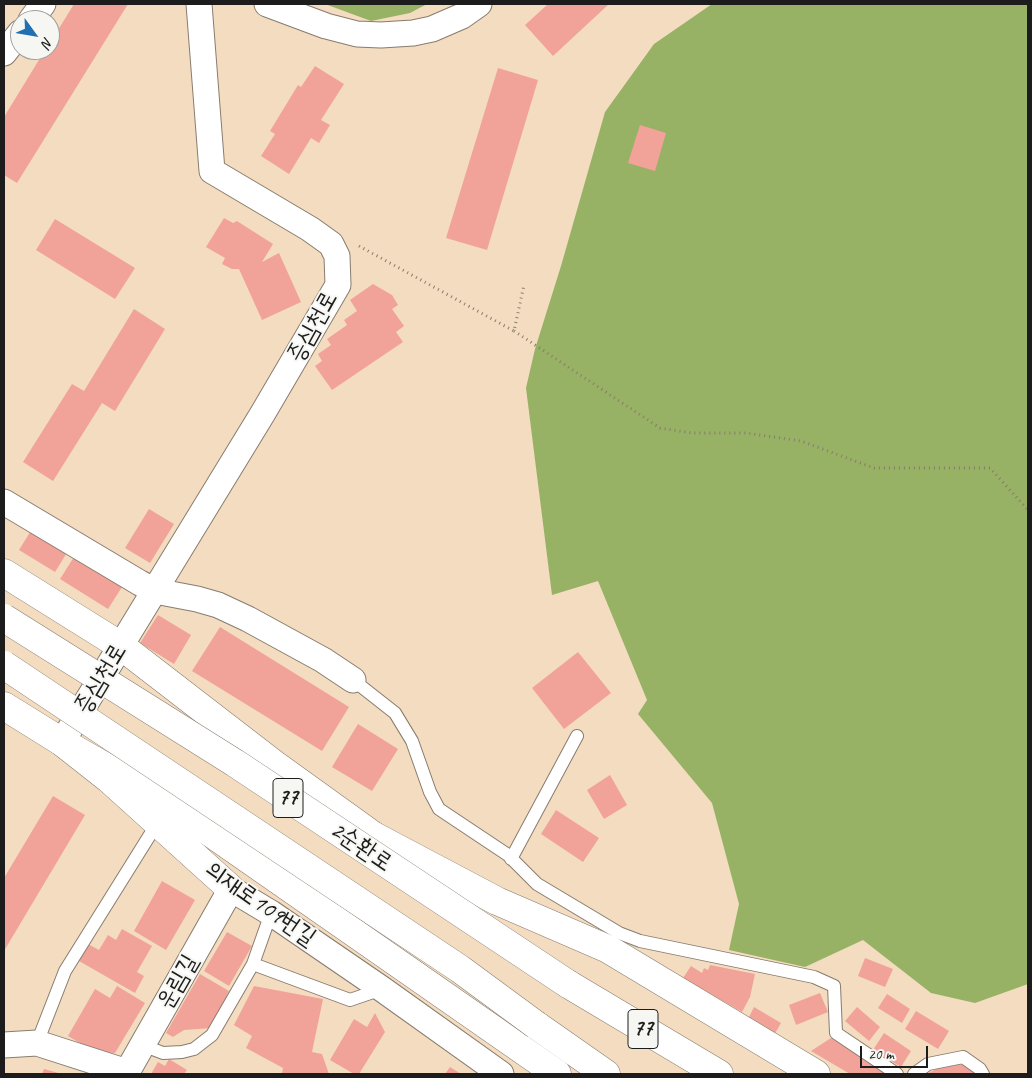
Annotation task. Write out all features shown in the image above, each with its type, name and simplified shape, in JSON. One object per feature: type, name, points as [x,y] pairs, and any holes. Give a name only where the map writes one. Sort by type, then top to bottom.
[{"type":"main road","points":[[4,573],[121,646],[274,764],[374,836],[497,901],[608,949],[816,1074]]},
{"type":"main road","name":"2순환로","points":[[4,618],[235,763],[568,984],[719,1074]]},
{"type":"main road","name":"2순환로","points":[[4,665],[460,969],[606,1074]]},
{"type":"main road","name":"의재로109번길","points":[[4,706],[62,742],[109,779],[231,889]]},
{"type":"main road","points":[[62,742],[134,782],[198,824],[557,1074]]},
{"type":"street","points":[[199,4],[212,171],[310,229],[330,244]]},
{"type":"street","points":[[267,4],[326,26],[357,34],[381,35],[414,33],[432,29],[462,16],[480,4]]},
{"type":"street","name":"증심천로","points":[[62,742],[156,591],[338,285],[337,256],[330,244]]},
{"type":"street","points":[[4,502],[140,583],[156,591],[218,605],[248,619],[323,660],[353,680]]},
{"type":"street","name":"의재로109번길","points":[[231,889],[382,988],[501,1074]]},
{"type":"street","name":"운림길","points":[[127,1073],[231,889]]},
{"type":"street","points":[[4,1045],[37,1043],[127,1073]]},
{"type":"lane","points":[[353,680],[395,713],[412,742],[430,792],[439,809],[508,855],[537,884],[619,933],[640,941],[814,977],[834,986],[836,1033],[897,1074]]},
{"type":"lane","points":[[511,859],[577,736]]},
{"type":"lane","points":[[37,1043],[66,971],[158,822]]},
{"type":"lane","points":[[142,1045],[163,1053],[182,1052],[194,1049],[212,1035],[253,964],[270,913]]},
{"type":"lane","points":[[253,964],[350,1000],[382,988]]},
{"type":"lane","points":[[914,1074],[928,1064],[963,1057],[980,1069],[983,1074]]},
{"type":"path","points":[[330,244],[341,236],[514,331],[660,428],[692,434],[746,433],[801,441],[874,468],[990,468],[1028,510]]},
{"type":"path","points":[[514,331],[524,285]]},
{"type":"green space","points":[[325,4],[427,4],[410,13],[371,21]]},
{"type":"green space","points":[[712,4],[1028,4],[1028,984],[975,1003],[931,993],[863,940],[805,967],[729,950],[739,904],[712,803],[638,714],[647,700],[598,581],[552,595],[526,388],[535,349],[605,112],[654,44]]},
{"type":"building","points":[[74,4],[128,4],[17,183],[4,175],[4,117],[39,60],[60,60],[60,27]]},
{"type":"building","points":[[548,4],[609,4],[553,56],[525,25]]},
{"type":"building","points":[[315,66],[344,84],[321,120],[330,125],[319,143],[311,138],[289,174],[261,156],[275,134],[270,131],[298,85],[301,87]]},
{"type":"building","points":[[498,68],[538,80],[487,250],[446,238]]},
{"type":"building","points":[[640,125],[666,133],[655,171],[628,163]]},
{"type":"building","points":[[224,218],[233,223],[237,221],[273,244],[262,262],[279,253],[301,302],[262,320],[239,269],[232,269],[222,264],[225,258],[206,247]]},
{"type":"building","points":[[55,219],[135,268],[115,299],[36,250]]},
{"type":"building","points":[[373,284],[392,295],[398,305],[392,309],[404,326],[396,332],[403,342],[332,390],[315,366],[322,361],[318,354],[331,345],[327,339],[347,325],[344,320],[357,311],[350,300]]},
{"type":"building","points":[[134,309],[165,329],[115,411],[102,403],[53,481],[23,462],[72,384],[84,391]]},
{"type":"building","points":[[149,509],[174,524],[150,563],[125,548]]},
{"type":"building","points":[[32,529],[68,551],[55,572],[19,550]]},
{"type":"building","points":[[74,557],[122,587],[108,609],[60,579]]},
{"type":"building","points":[[158,615],[191,635],[174,664],[140,643]]},
{"type":"building","points":[[220,627],[349,707],[322,751],[192,671]]},
{"type":"building","points":[[578,652],[611,693],[564,729],[532,688]]},
{"type":"building","points":[[358,724],[398,749],[372,791],[332,767]]},
{"type":"building","points":[[610,775],[627,805],[604,819],[587,790]]},
{"type":"building","points":[[53,796],[85,815],[4,951],[4,878]]},
{"type":"building","points":[[556,810],[599,838],[583,862],[541,834]]},
{"type":"building","points":[[162,881],[195,900],[166,950],[134,931]]},
{"type":"building","points":[[122,929],[152,946],[137,972],[144,976],[135,993],[79,961],[88,944],[99,950],[108,935],[116,940]]},
{"type":"building","points":[[227,932],[252,946],[229,986],[204,971]]},
{"type":"building","points":[[865,958],[893,969],[885,987],[858,976]]},
{"type":"building","points":[[710,965],[755,974],[750,997],[742,1012],[683,978],[691,966],[702,973],[704,968],[708,970]]},
{"type":"building","points":[[200,974],[229,991],[212,1028],[184,1030],[173,1037],[166,1033]]},
{"type":"building","points":[[117,986],[145,1003],[115,1053],[95,1052],[68,1036],[95,989],[110,998]]},
{"type":"building","points":[[254,986],[323,999],[312,1052],[322,1054],[329,1074],[282,1073],[283,1068],[246,1048],[252,1036],[234,1025]]},
{"type":"building","points":[[820,993],[828,1012],[796,1025],[789,1005]]},
{"type":"building","points":[[887,994],[910,1009],[902,1023],[878,1008]]},
{"type":"building","points":[[754,1007],[781,1023],[774,1035],[748,1019]]},
{"type":"building","points":[[857,1007],[880,1027],[869,1041],[845,1021]]},
{"type":"building","points":[[916,1011],[949,1031],[938,1049],[905,1029]]},
{"type":"building","points":[[375,1013],[385,1032],[359,1074],[354,1074],[330,1060],[354,1019],[367,1027]]},
{"type":"building","points":[[884,1033],[911,1051],[901,1067],[873,1050]]},
{"type":"building","points":[[831,1038],[891,1074],[850,1074],[811,1051]]},
{"type":"building","points":[[169,1059],[187,1070],[184,1074],[151,1074],[158,1062],[165,1066]]},
{"type":"building","points":[[957,1063],[968,1067],[975,1074],[927,1074],[936,1069]]},
{"type":"building","points":[[450,1067],[461,1074],[445,1074]]},
{"type":"building","points":[[44,1069],[62,1074],[42,1074]]}]
